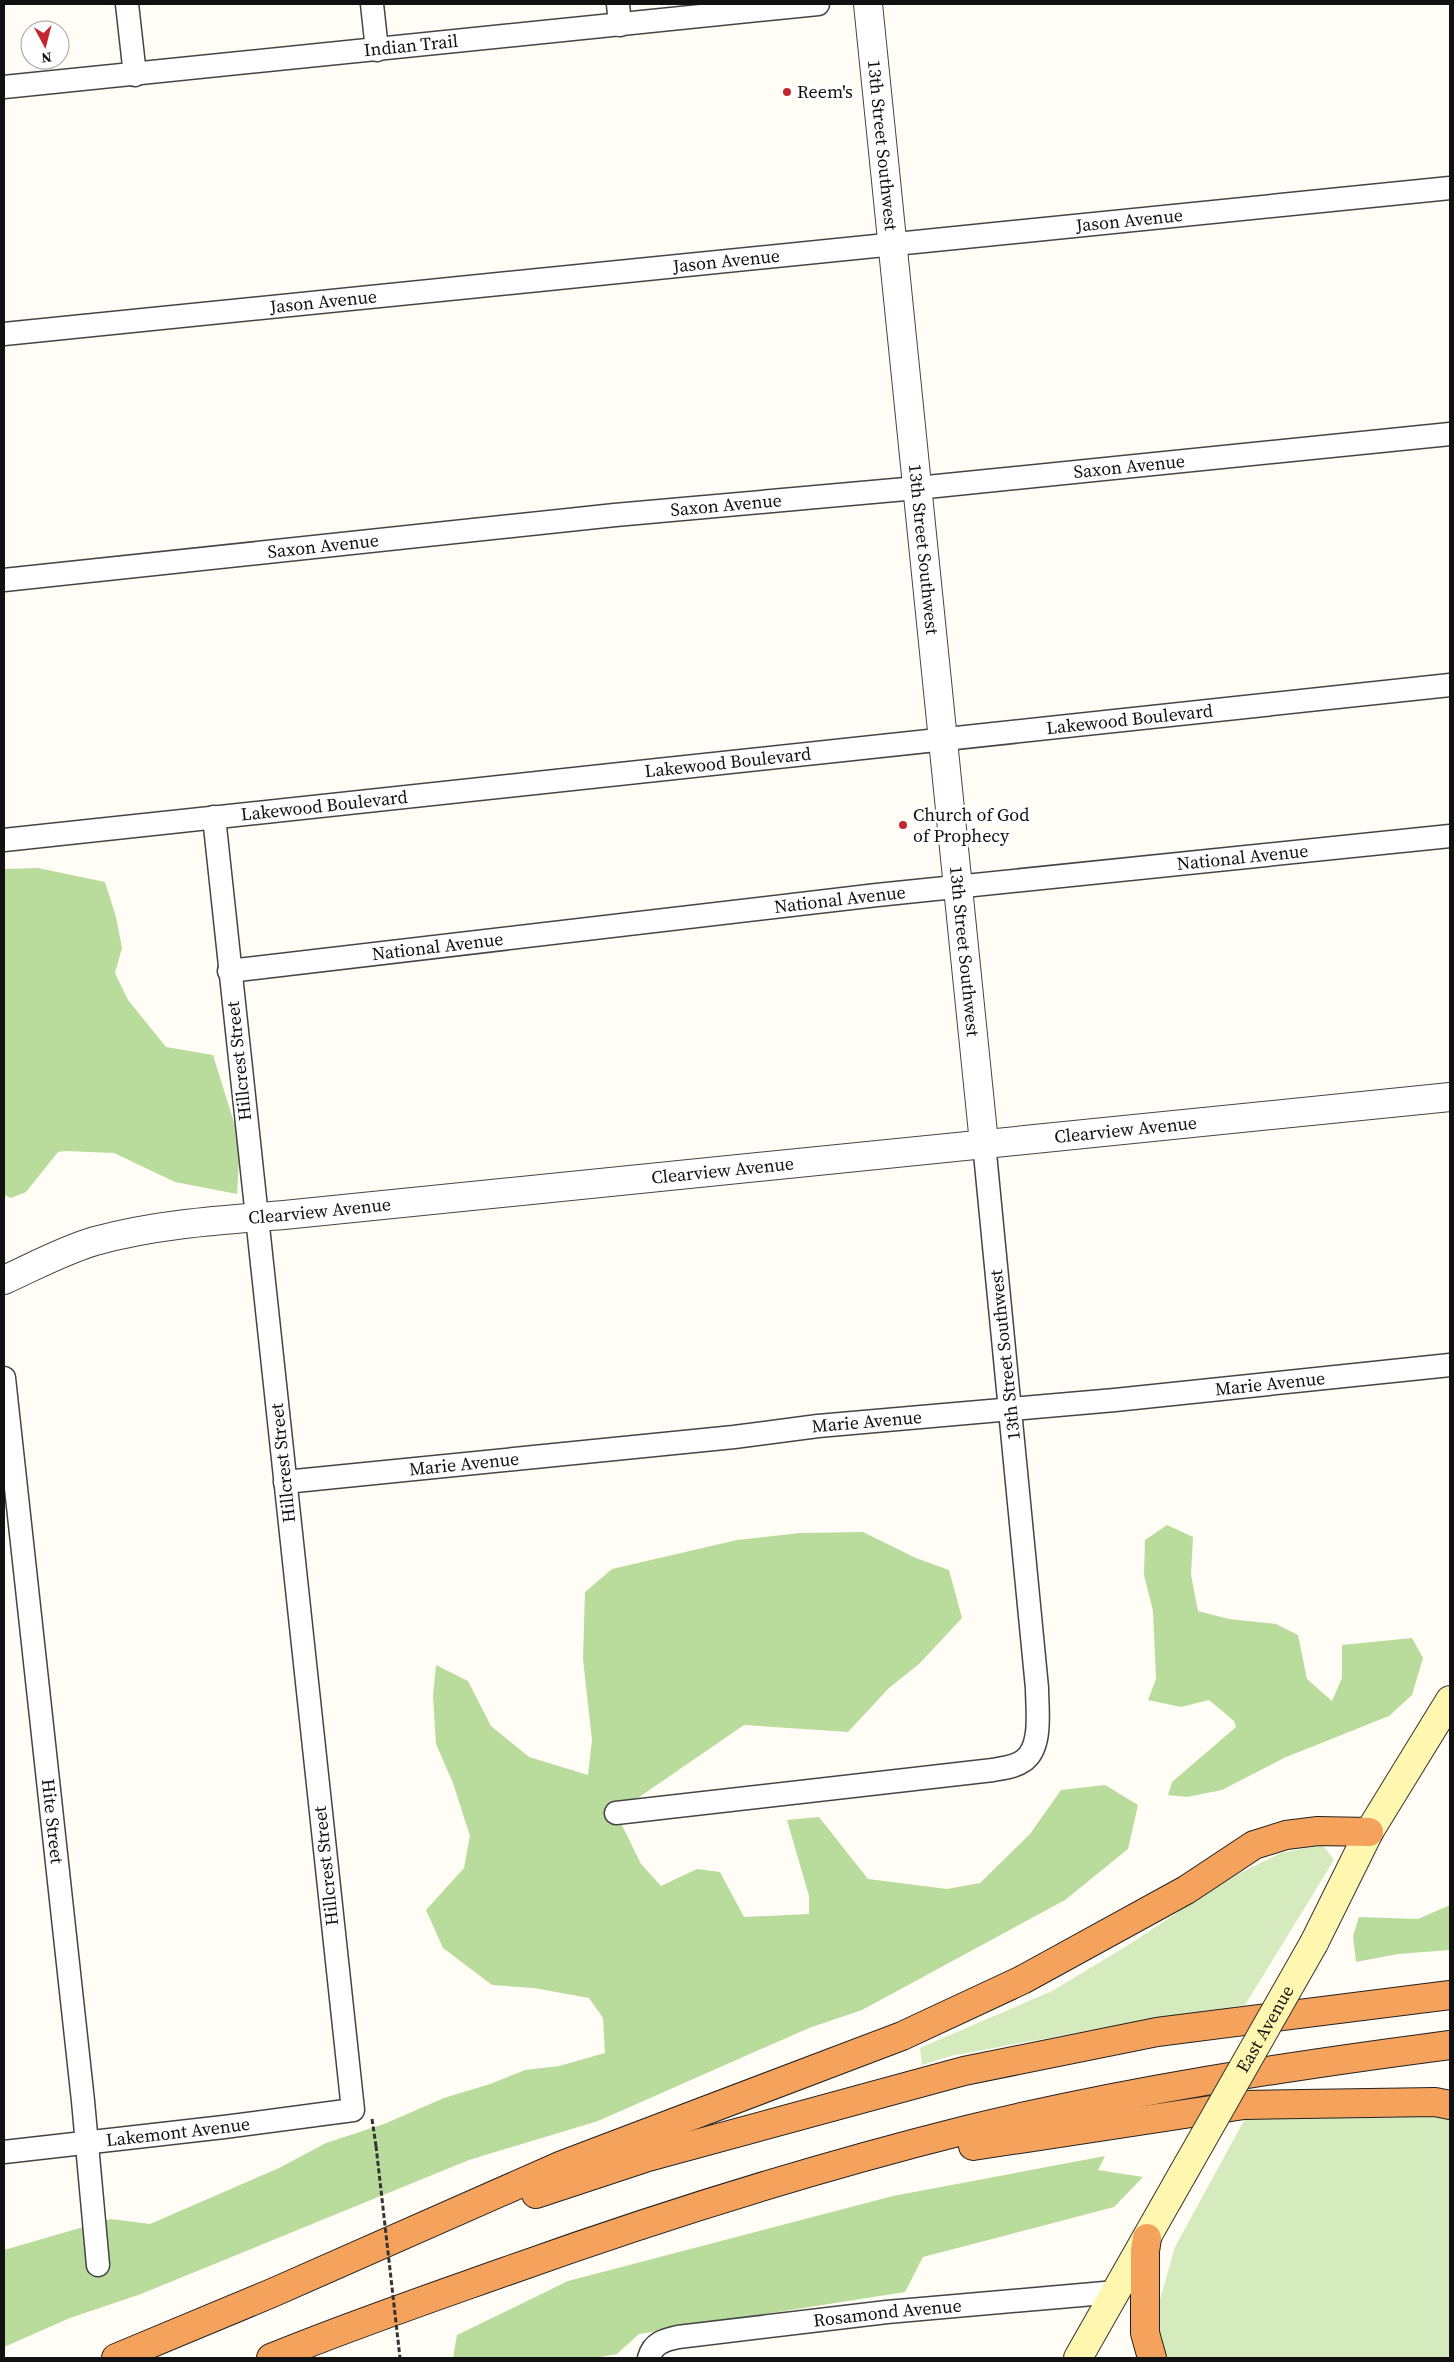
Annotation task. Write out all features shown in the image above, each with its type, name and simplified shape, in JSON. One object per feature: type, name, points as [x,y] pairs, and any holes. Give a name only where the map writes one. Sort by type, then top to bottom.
[{"type":"highway","points":[[116,2358],[272,2293],[562,2165],[902,2036],[1022,1980],[1186,1890],[1254,1845],[1286,1835],[1318,1831],[1369,1832]]},
{"type":"highway","points":[[272,2293],[519,2200],[648,2157],[964,2071],[1157,2032],[1450,1995]]},
{"type":"highway","points":[[271,2358],[347,2327],[585,2243],[703,2204],[966,2130],[1172,2087],[1344,2058],[1450,2045]]},
{"type":"highway","points":[[819,2171],[1244,2105],[1435,2102],[1450,2105]]},
{"type":"highway","points":[[1147,2238],[1145,2251],[1145,2333],[1152,2358]]},
{"type":"main road","name":"East Avenue","points":[[1078,2358],[1147,2238],[1156,2216],[1182,2175],[1314,1943],[1369,1832],[1450,1700]]},
{"type":"street","points":[[127,4],[135,75]]},
{"type":"street","points":[[372,4],[377,50]]},
{"type":"street","name":"Indian Trail","points":[[4,87],[377,50],[619,14],[818,4]]},
{"type":"street","name":"13th Street Southwest","points":[[616,1813],[993,1770],[1025,1760],[1032,1752],[1036,1732],[1037,1688],[1011,1408],[868,4]]},
{"type":"street","name":"Jason Avenue","points":[[4,334],[1450,188]]},
{"type":"street","name":"Saxon Avenue","points":[[4,580],[615,515],[917,488],[1450,434]]},
{"type":"street","name":"Lakewood Boulevard","points":[[4,840],[1450,685]]},
{"type":"street","name":"Hillcrest Street","points":[[214,817],[229,971],[353,2110]]},
{"type":"street","name":"National Avenue","points":[[229,971],[553,932],[1450,836]]},
{"type":"street","name":"Clearview Avenue","points":[[4,1280],[93,1242],[152,1229],[226,1218],[257,1217],[1450,1097]]},
{"type":"street","name":"Marie Avenue","points":[[285,1482],[1450,1365]]},
{"type":"street","name":"Hite Street","points":[[4,1378],[98,2265]]},
{"type":"street","name":"Lakemont Avenue","points":[[4,2152],[353,2110]]},
{"type":"street","name":"Rosamond Avenue","points":[[655,2350],[678,2336],[887,2312],[1116,2292]]},
{"type":"path","points":[[376,2146],[400,2358]]},
{"type":"green space","points":[[38,868],[105,882],[116,917],[122,948],[115,973],[128,1000],[166,1047],[213,1055],[240,1142],[237,1194],[175,1182],[114,1153],[65,1151],[58,1152],[26,1192],[11,1198],[4,1195],[4,869]]},
{"type":"green space","points":[[1167,1525],[1193,1537],[1191,1575],[1198,1611],[1229,1619],[1276,1624],[1298,1635],[1307,1679],[1332,1701],[1342,1678],[1342,1645],[1412,1638],[1423,1658],[1412,1695],[1389,1716],[1284,1758],[1222,1790],[1187,1797],[1168,1795],[1172,1782],[1236,1727],[1234,1721],[1209,1700],[1181,1707],[1148,1700],[1156,1679],[1153,1611],[1144,1575],[1145,1540]]},
{"type":"green space","points":[[863,1532],[916,1558],[949,1570],[962,1618],[919,1664],[889,1688],[848,1732],[744,1725],[616,1813],[641,1864],[661,1886],[697,1869],[720,1872],[744,1917],[809,1914],[809,1896],[787,1820],[819,1817],[868,1879],[947,1889],[980,1883],[1030,1834],[1061,1790],[1105,1785],[1138,1805],[1128,1849],[1065,1900],[862,2010],[809,2028],[598,2121],[469,2160],[141,2294],[70,2318],[4,2347],[4,2250],[111,2219],[150,2224],[279,2168],[326,2143],[384,2124],[444,2098],[490,2084],[525,2070],[559,2066],[605,2053],[603,2018],[589,1998],[534,1988],[492,1985],[443,1948],[426,1910],[464,1868],[470,1836],[453,1783],[436,1744],[433,1696],[436,1665],[468,1681],[491,1726],[529,1757],[588,1775],[592,1740],[583,1659],[585,1592],[612,1569],[737,1540],[800,1533]]},
{"type":"green space","points":[[1323,1845],[1334,1860],[1245,2005],[1145,2020],[951,2056],[922,2065],[920,2048],[1052,1991],[1130,1944],[1226,1880],[1281,1853]]},
{"type":"green space","points":[[1450,1905],[1450,1950],[1398,1954],[1356,1962],[1353,1936],[1359,1917],[1418,1919]]},
{"type":"green space","points":[[1431,2114],[1450,2119],[1450,2358],[1162,2358],[1157,2310],[1175,2247],[1247,2115]]},
{"type":"green space","points":[[1105,2156],[1098,2170],[1143,2177],[1114,2207],[923,2257],[905,2292],[639,2334],[617,2354],[595,2358],[453,2358],[457,2335],[568,2281],[893,2196]]},
{"type":"place","name":"Reem's","points":[[787,92]]},
{"type":"place","name":"Church of God of Prophecy","points":[[903,825]]}]
